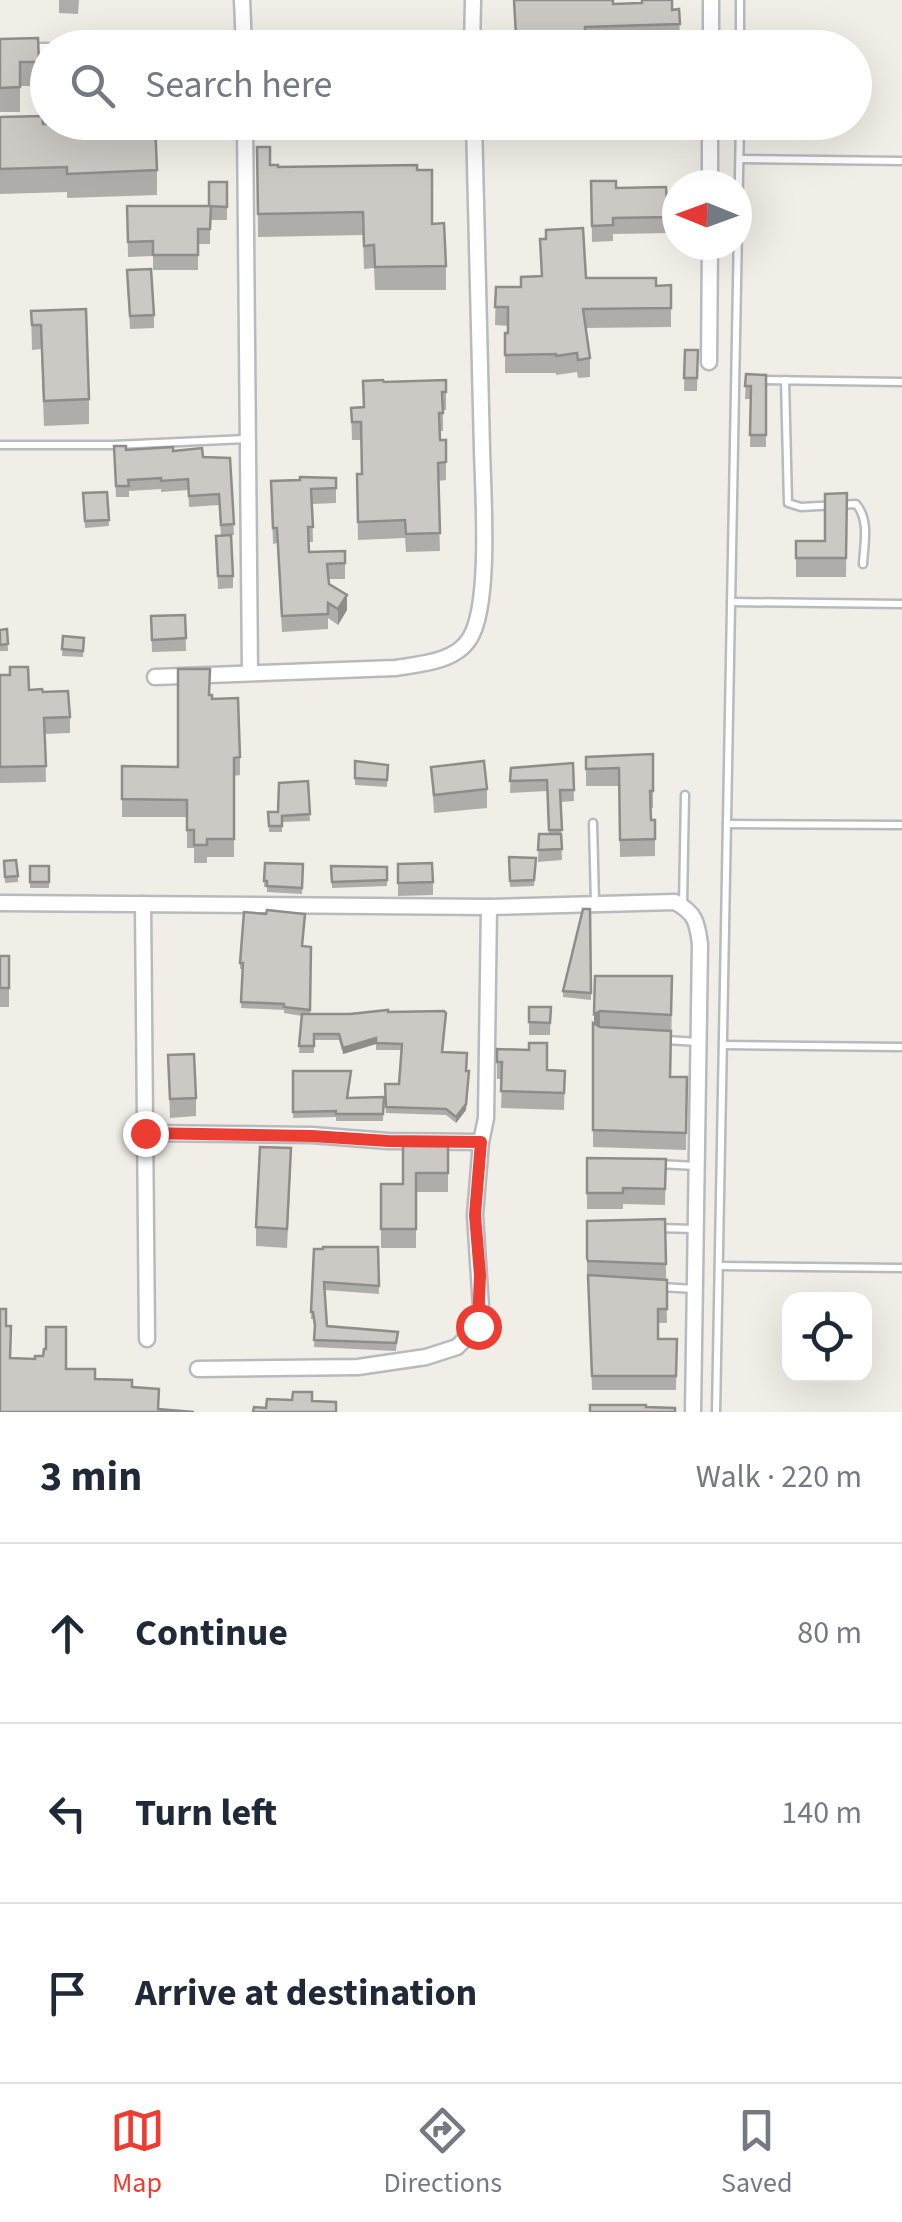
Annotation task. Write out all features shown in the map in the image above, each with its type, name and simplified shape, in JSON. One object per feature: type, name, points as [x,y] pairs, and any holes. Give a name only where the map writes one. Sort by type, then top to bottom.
[{"type":"street","points":[[242,0],[243,30]]},
{"type":"street","points":[[472,30],[473,0]]},
{"type":"street","points":[[710,30],[711,0]]},
{"type":"street","points":[[0,50],[30,51]]},
{"type":"street","points":[[244,140],[250,673]]},
{"type":"street","points":[[156,676],[395,668],[456,654],[470,638],[478,616],[484,532],[474,140]]},
{"type":"street","points":[[710,140],[710,170]]},
{"type":"street","points":[[709,362],[710,260]]},
{"type":"street","points":[[0,903],[489,906],[675,902],[690,910],[698,925],[699,1042],[693,1411]]},
{"type":"street","points":[[142,904],[147,1339]]},
{"type":"street","points":[[198,1369],[358,1366],[426,1357],[457,1347],[478,1326],[481,1308],[475,1215],[486,1118],[489,906]]},
{"type":"street","points":[[145,1133],[481,1142]]},
{"type":"lane","points":[[740,0],[740,30]]},
{"type":"lane","points":[[716,1412],[740,140]]},
{"type":"lane","points":[[740,159],[902,161]]},
{"type":"lane","points":[[736,380],[902,382]]},
{"type":"lane","points":[[785,380],[788,503],[801,507],[856,504],[865,522],[862,564]]},
{"type":"lane","points":[[0,445],[114,446],[247,439]]},
{"type":"lane","points":[[732,602],[902,604]]},
{"type":"lane","points":[[683,906],[685,795]]},
{"type":"lane","points":[[593,823],[594,904]]},
{"type":"lane","points":[[727,824],[902,825]]},
{"type":"lane","points":[[660,1040],[699,1042]]},
{"type":"lane","points":[[723,1045],[902,1047]]},
{"type":"lane","points":[[646,1164],[697,1166]]},
{"type":"lane","points":[[645,1228],[696,1228]]},
{"type":"lane","points":[[719,1266],[902,1268]]},
{"type":"lane","points":[[644,1286],[695,1289]]},
{"type":"lane","points":[[675,1410],[693,1411]]},
{"type":"building","points":[[514,0],[613,0],[613,4],[672,0],[672,10],[679,9],[680,24],[516,30]]},
{"type":"building","points":[[30,38],[30,62],[20,62],[20,87],[0,88],[0,39]]},
{"type":"building","points":[[30,116],[30,140],[156,140],[157,170],[67,174],[67,167],[0,169],[0,117]]},
{"type":"building","points":[[257,147],[270,147],[270,165],[278,167],[417,165],[417,170],[432,170],[432,224],[444,223],[446,266],[375,267],[374,245],[364,246],[363,212],[258,214]]},
{"type":"building","points":[[591,181],[616,181],[616,188],[662,187],[662,217],[613,218],[613,225],[592,226]]},
{"type":"building","points":[[209,182],[227,182],[227,207],[209,206]]},
{"type":"building","points":[[127,206],[211,206],[210,229],[198,229],[198,255],[153,255],[153,241],[128,242]]},
{"type":"building","points":[[583,228],[586,278],[656,278],[656,286],[671,285],[671,308],[583,309],[590,358],[578,360],[577,353],[505,355],[508,307],[495,307],[496,287],[521,287],[521,277],[542,276],[540,239],[546,239],[546,230]]},
{"type":"building","points":[[151,269],[154,315],[130,316],[127,270]]},
{"type":"building","points":[[86,309],[89,399],[44,401],[41,325],[32,325],[31,311]]},
{"type":"building","points":[[685,350],[698,350],[697,378],[684,378]]},
{"type":"building","points":[[746,374],[766,375],[766,435],[750,435],[751,386],[745,386]]},
{"type":"building","points":[[446,380],[443,413],[439,413],[440,440],[446,440],[446,462],[438,463],[440,533],[406,534],[405,520],[358,522],[361,422],[352,422],[351,408],[364,407],[363,381]]},
{"type":"building","points":[[114,446],[126,446],[126,450],[202,448],[203,457],[230,458],[234,524],[221,525],[219,494],[189,496],[188,479],[128,480],[129,486],[116,486]]},
{"type":"building","points":[[336,478],[336,488],[311,489],[313,527],[308,527],[309,552],[345,551],[345,563],[327,564],[329,584],[347,595],[338,609],[328,603],[328,614],[282,616],[271,481]]},
{"type":"building","points":[[107,492],[109,520],[85,521],[83,493]]},
{"type":"building","points":[[847,493],[846,558],[796,558],[796,541],[825,541],[825,494]]},
{"type":"building","points":[[231,535],[233,576],[218,576],[216,536]]},
{"type":"building","points":[[185,615],[186,638],[152,640],[151,616]]},
{"type":"building","points":[[7,629],[8,644],[0,645],[0,630]]},
{"type":"building","points":[[63,636],[84,638],[83,651],[62,649]]},
{"type":"building","points":[[10,667],[28,667],[29,690],[68,691],[70,717],[44,718],[46,766],[0,767],[0,675],[10,675]]},
{"type":"building","points":[[178,669],[210,669],[212,699],[238,698],[240,757],[234,758],[234,839],[207,839],[207,845],[194,845],[194,830],[187,830],[187,800],[122,799],[122,766],[178,767]]},
{"type":"building","points":[[653,754],[650,791],[655,839],[620,840],[619,768],[586,769],[586,757]]},
{"type":"building","points":[[355,761],[388,765],[387,780],[355,778]]},
{"type":"building","points":[[484,761],[487,789],[434,795],[431,767]]},
{"type":"building","points":[[573,763],[574,790],[560,790],[562,830],[549,830],[547,780],[510,781],[511,768]]},
{"type":"building","points":[[308,781],[310,814],[282,816],[282,826],[269,826],[268,812],[278,812],[279,783]]},
{"type":"building","points":[[539,834],[561,834],[562,849],[538,850]]},
{"type":"building","points":[[509,857],[536,858],[534,880],[510,881]]},
{"type":"building","points":[[16,860],[18,876],[5,877],[4,861]]},
{"type":"building","points":[[265,863],[303,864],[302,888],[267,886]]},
{"type":"building","points":[[432,863],[433,882],[398,883],[398,864]]},
{"type":"building","points":[[30,866],[49,866],[49,882],[30,882]]},
{"type":"building","points":[[331,866],[387,867],[387,880],[332,882]]},
{"type":"building","points":[[583,909],[590,909],[591,993],[563,991]]},
{"type":"building","points":[[267,910],[305,914],[302,946],[311,947],[310,1010],[241,1002],[244,912],[266,914]]},
{"type":"building","points":[[0,956],[9,956],[9,988],[0,988]]},
{"type":"building","points":[[595,976],[672,976],[671,1015],[600,1011],[594,1014]]},
{"type":"building","points":[[529,1007],[551,1007],[550,1023],[529,1022]]},
{"type":"building","points":[[388,1010],[446,1013],[442,1052],[467,1053],[469,1071],[466,1104],[456,1117],[446,1109],[386,1107],[385,1084],[399,1084],[402,1044],[376,1043],[376,1038],[343,1048],[339,1034],[314,1034],[314,1046],[299,1046],[302,1014]]},
{"type":"building","points":[[593,1023],[600,1027],[671,1031],[670,1077],[687,1077],[686,1133],[593,1130]]},
{"type":"building","points":[[529,1043],[547,1043],[547,1070],[565,1071],[564,1093],[501,1091],[502,1062],[497,1062],[497,1049],[529,1050]]},
{"type":"building","points":[[194,1054],[196,1098],[170,1099],[168,1055]]},
{"type":"building","points":[[293,1071],[351,1071],[347,1098],[384,1097],[383,1114],[293,1112]]},
{"type":"building","points":[[403,1141],[448,1141],[448,1173],[416,1173],[416,1229],[381,1229],[381,1184],[403,1184]]},
{"type":"building","points":[[260,1147],[291,1148],[287,1229],[256,1227]]},
{"type":"building","points":[[587,1158],[666,1159],[665,1189],[623,1188],[623,1193],[587,1193]]},
{"type":"building","points":[[665,1219],[666,1264],[588,1261],[587,1221]]},
{"type":"building","points":[[378,1247],[379,1286],[324,1282],[327,1326],[398,1332],[396,1343],[314,1340],[314,1249]]},
{"type":"building","points":[[588,1275],[667,1280],[667,1309],[658,1309],[658,1339],[677,1339],[676,1376],[592,1376]]},
{"type":"building","points":[[0,1309],[6,1309],[6,1326],[11,1326],[10,1358],[43,1356],[46,1327],[66,1327],[66,1369],[95,1369],[95,1379],[132,1380],[132,1387],[159,1389],[158,1409],[194,1412],[0,1412]]},
{"type":"building","points":[[293,1392],[312,1392],[312,1401],[336,1402],[336,1412],[253,1412],[254,1407],[266,1408],[267,1399],[292,1400]]},
{"type":"building","points":[[590,1405],[646,1405],[675,1408],[675,1412],[590,1412]]},
{"type":"route","points":[[145,1133],[481,1142],[475,1215],[481,1308],[478,1326]]}]
